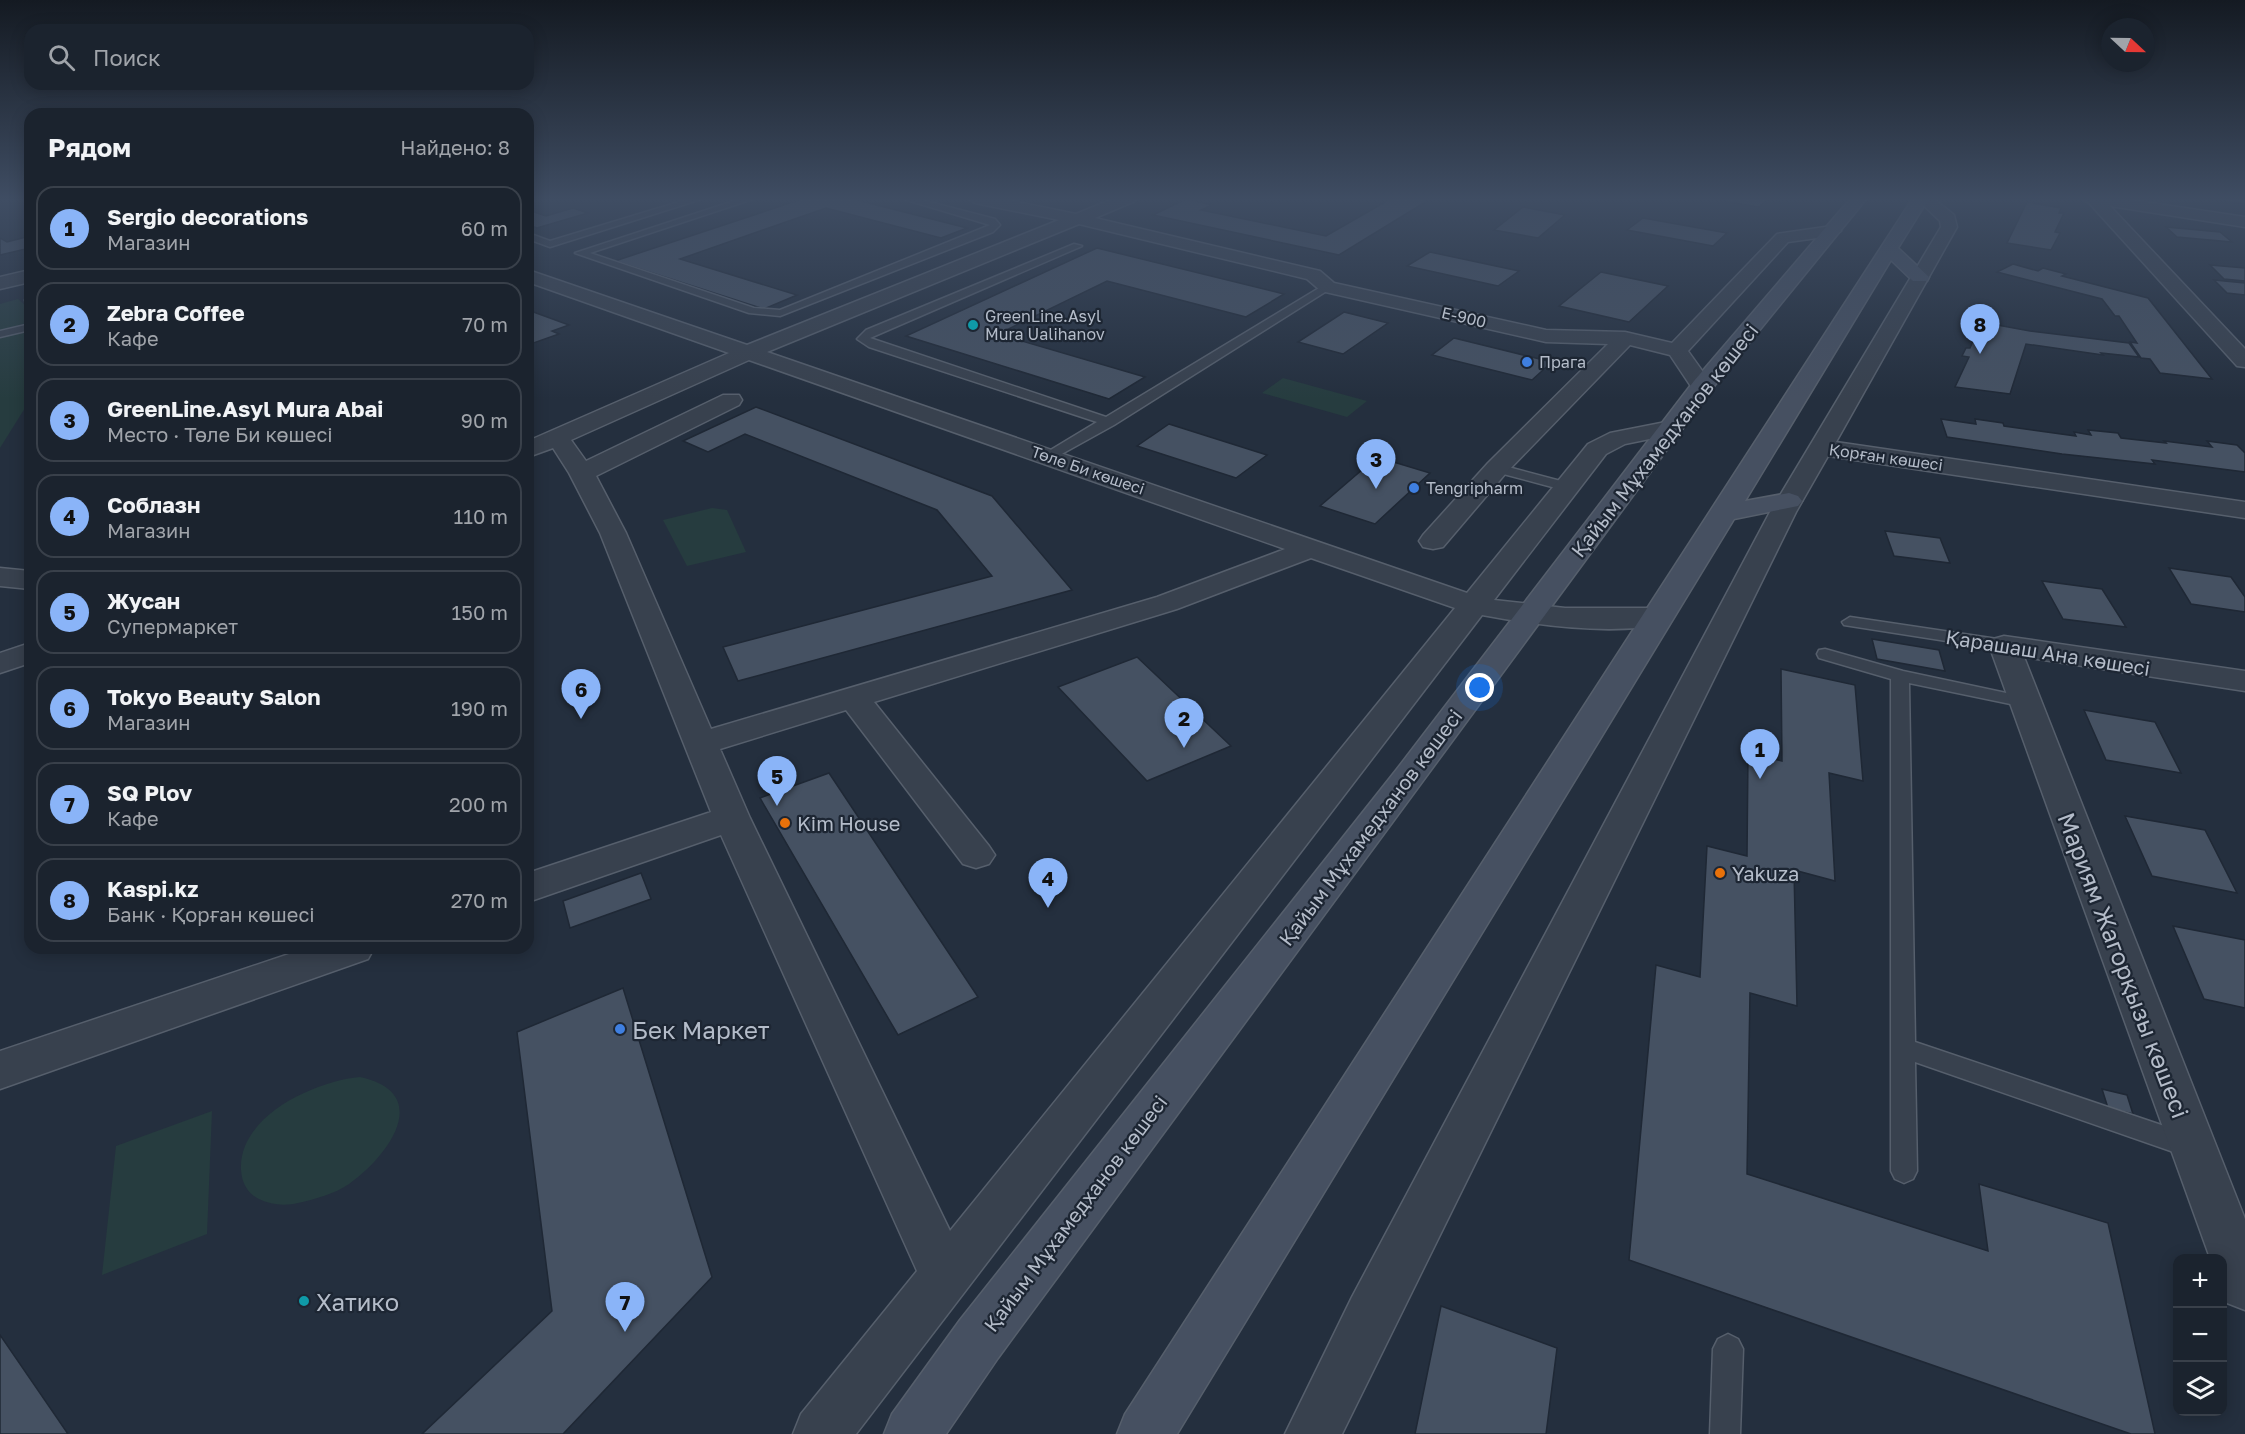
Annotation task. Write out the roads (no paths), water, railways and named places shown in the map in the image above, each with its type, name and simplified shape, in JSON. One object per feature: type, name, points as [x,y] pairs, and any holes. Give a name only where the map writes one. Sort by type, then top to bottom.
[{"type":"main road","name":"Қайым Мұхамедханов көшесі","points":[[912,1434],[979,1339],[1530,616],[1702,386],[1804,265]]},
{"type":"main road","points":[[1145,1434],[1879,265]]},
{"type":"main road","points":[[1907,265],[1920,277]]},
{"type":"main road","points":[[1723,513],[1789,501]]},
{"type":"street","points":[[534,448],[749,352],[966,265]]},
{"type":"street","name":"E-900","points":[[1270,265],[1313,275],[1328,287],[1546,336],[1625,338],[1677,350]]},
{"type":"street","points":[[1702,386],[1677,350],[1758,265]]},
{"type":"street","name":"Қорған көшесі","points":[[1927,265],[1820,447],[2245,510]]},
{"type":"street","points":[[2152,265],[2245,361]]},
{"type":"street","points":[[0,272],[24,266]]},
{"type":"street","points":[[0,283],[24,277]]},
{"type":"street","name":"Төле Би көшесі","points":[[534,278],[1474,605],[1530,616],[1601,621],[1657,617]]},
{"type":"street","points":[[1434,541],[1497,468],[1625,338]]},
{"type":"street","points":[[582,472],[731,400]]},
{"type":"street","points":[[820,1434],[1597,449],[1618,438],[1671,428]]},
{"type":"street","points":[[558,438],[582,472],[613,533],[732,818],[945,1276]]},
{"type":"street","points":[[1313,1434],[1371,1316],[1789,501],[1820,447]]},
{"type":"street","points":[[701,743],[1167,603],[1225,583],[1311,548]]},
{"type":"street","points":[[0,577],[24,579]]},
{"type":"street","name":"Қарашаш Ана көшесі","points":[[2004,645],[2245,681]]},
{"type":"street","name":"Мариям Жагорқызы көшесі","points":[[2004,645],[2245,1285]]},
{"type":"street","points":[[0,664],[24,654]]},
{"type":"street","points":[[852,696],[976,855]]},
{"type":"street","points":[[534,886],[732,818]]},
{"type":"street","points":[[0,1070],[337,954]]},
{"type":"lane","points":[[617,265],[764,313],[780,313],[794,309],[908,265],[948,272]]},
{"type":"lane","points":[[1031,265],[870,332],[863,339],[873,345],[1110,422]]},
{"type":"lane","points":[[851,286],[885,298]]},
{"type":"lane","points":[[1049,457],[1110,422],[1328,287]]},
{"type":"lane","points":[[0,334],[24,328]]},
{"type":"lane","points":[[1497,468],[1567,487]]},
{"type":"lane","name":"Қарашаш Ана көшесі","points":[[1850,622],[2004,645]]},
{"type":"lane","points":[[1825,654],[1900,676],[2025,702]]},
{"type":"lane","points":[[1900,676],[1904,1171]]},
{"type":"lane","points":[[1904,1048],[2193,1147]]},
{"type":"lane","points":[[1725,1434],[1728,1349]]},
{"type":"place","name":"GreenLine.Asyl Mura Ualihanov","points":[[973,325]]},
{"type":"place","name":"Kaspi.kz","points":[[1980,354]]},
{"type":"place","name":"Прага","points":[[1527,362]]},
{"type":"place","name":"Tengripharm","points":[[1414,488]]},
{"type":"place","name":"GreenLine.Asyl Mura Abai","points":[[1376,489]]},
{"type":"place","name":"Tokyo Beauty Salon","points":[[581,719]]},
{"type":"place","name":"Zebra Coffee","points":[[1184,748]]},
{"type":"place","name":"Sergio decorations","points":[[1760,779]]},
{"type":"place","name":"Жусан","points":[[777,806]]},
{"type":"place","name":"Kim House","points":[[785,823]]},
{"type":"place","name":"Yakuza","points":[[1720,873]]},
{"type":"place","name":"Соблазн","points":[[1048,908]]},
{"type":"place","name":"Бек Маркет","points":[[620,1029]]},
{"type":"place","name":"Хатико","points":[[304,1301]]},
{"type":"place","name":"SQ Plov","points":[[625,1332]]}]
